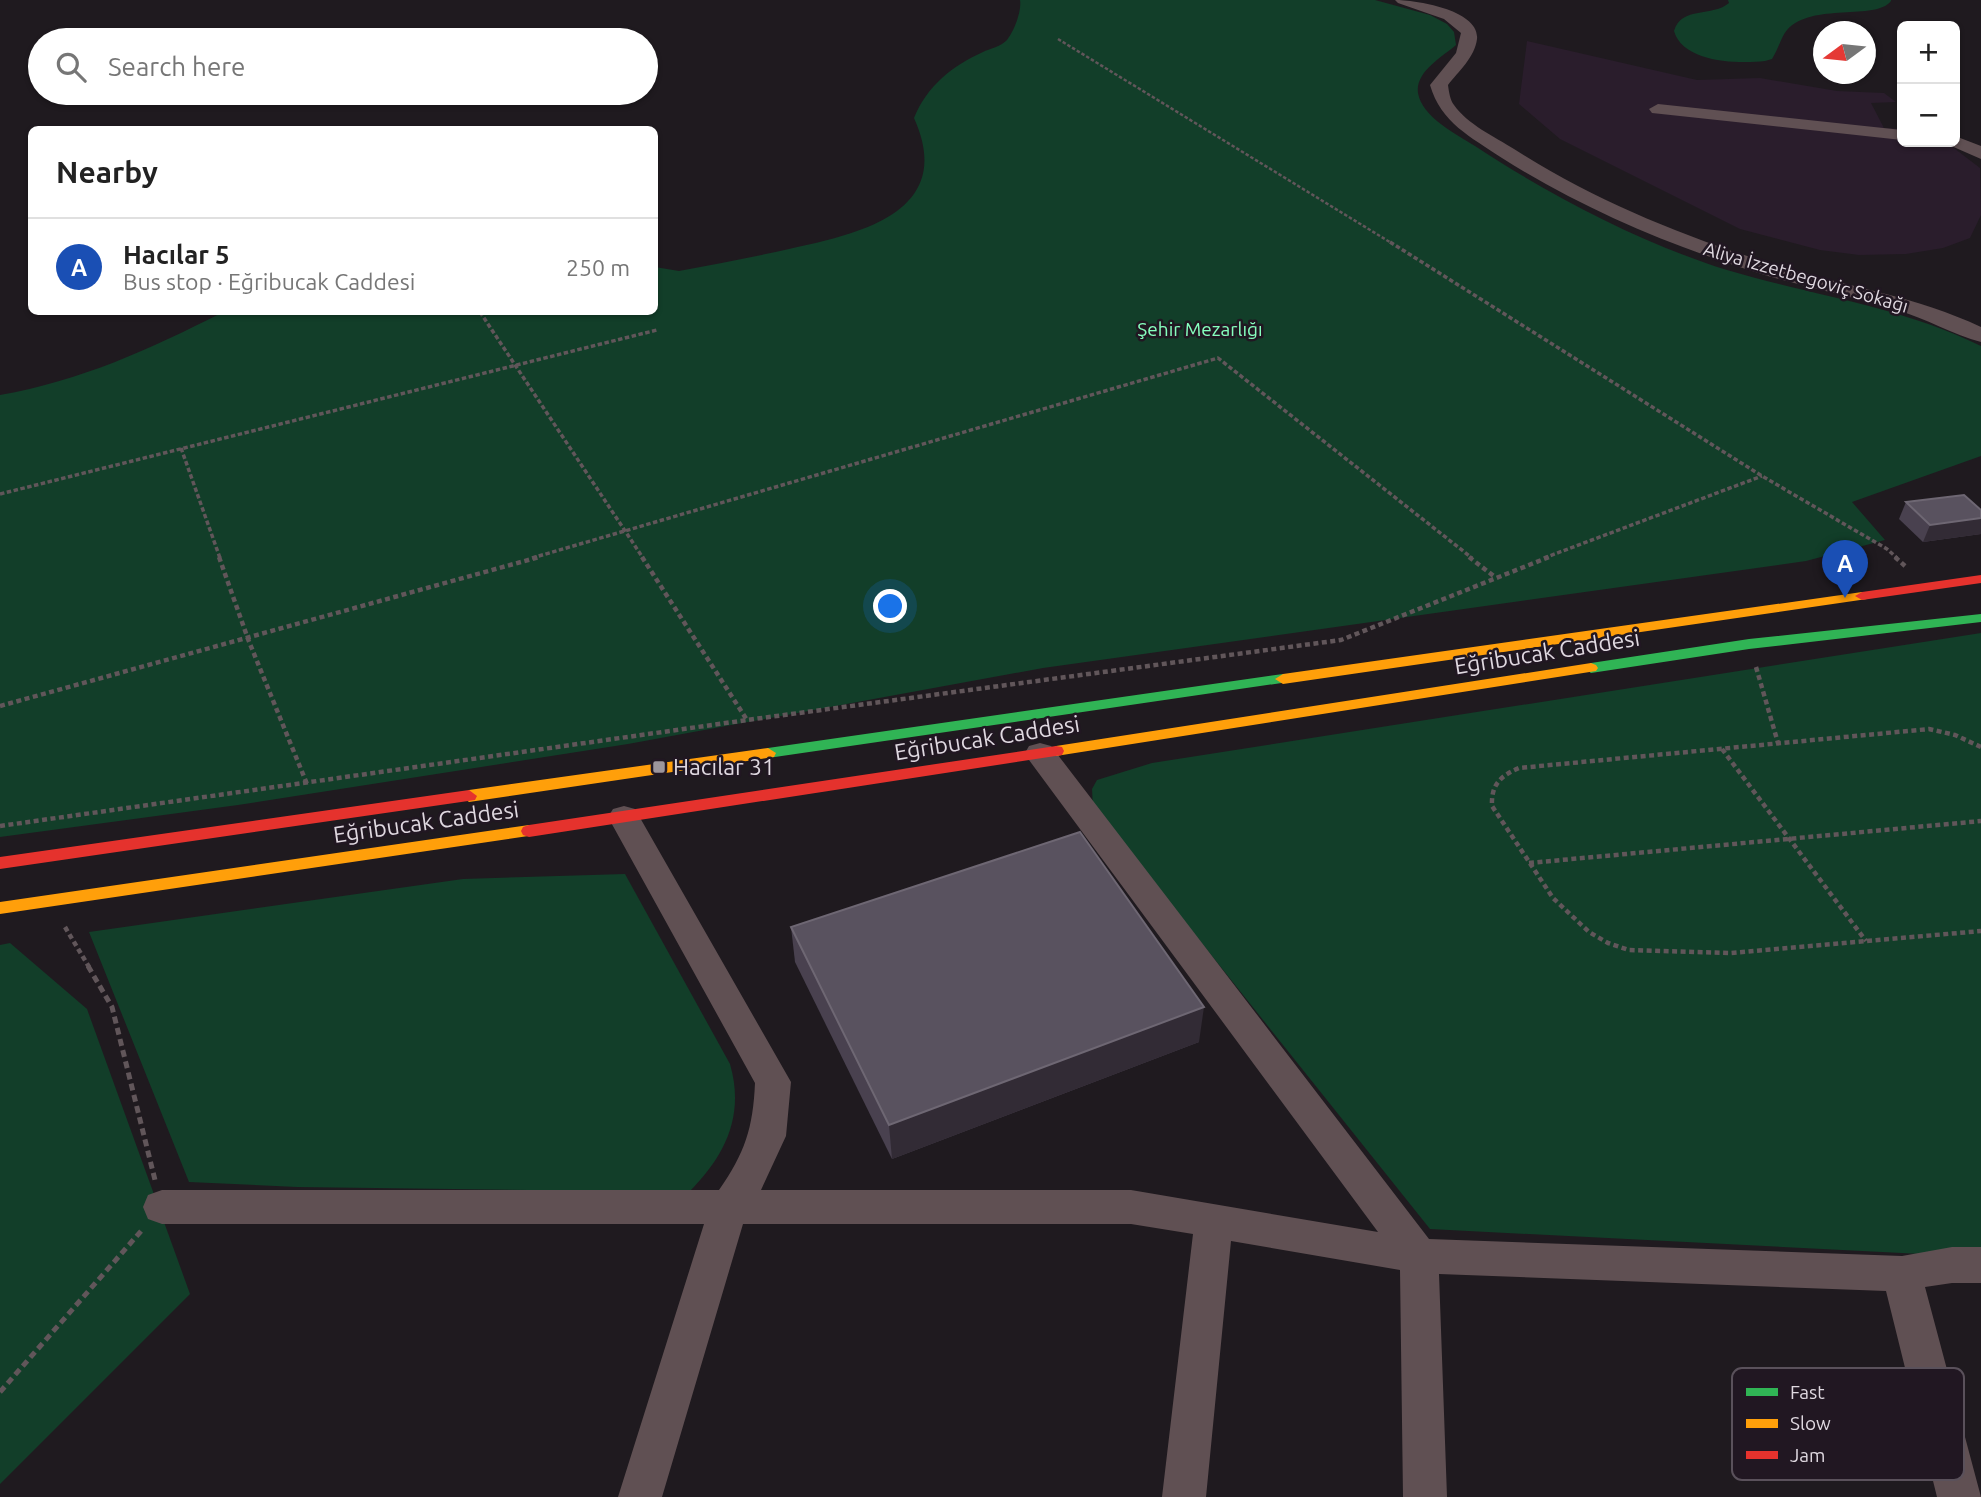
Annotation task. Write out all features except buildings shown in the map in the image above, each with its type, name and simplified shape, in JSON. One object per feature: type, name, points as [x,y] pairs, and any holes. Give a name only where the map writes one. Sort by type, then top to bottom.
[{"type":"main road","name":"Eğribucak Caddesi","points":[[0,863],[1981,579]]},
{"type":"main road","name":"Eğribucak Caddesi","points":[[0,908],[624,817],[1749,644],[1981,618]]},
{"type":"street","name":"Aliya İzzetbegoviç Sokağı","points":[[1404,0],[1450,16],[1469,32],[1471,41],[1467,51],[1439,85],[1446,106],[1471,128],[1509,154],[1566,186],[1696,245],[1775,271],[1915,308],[1981,335]]},
{"type":"street","points":[[1658,109],[1897,134]]},
{"type":"street","points":[[1960,144],[1981,153]]},
{"type":"street","points":[[1040,753],[1419,1256],[1425,1497]]},
{"type":"street","points":[[624,817],[773,1082],[772,1124],[757,1168],[728,1209],[640,1497]]},
{"type":"street","points":[[162,1207],[1130,1207],[1419,1256],[1902,1274],[1952,1265],[1981,1265]]},
{"type":"street","points":[[1184,1497],[1214,1221]]},
{"type":"street","points":[[1902,1274],[1926,1368]]},
{"type":"street","points":[[1955,1480],[1959,1497]]},
{"type":"path","points":[[1058,38],[1762,476],[1887,549],[1926,586]]},
{"type":"path","points":[[482,315],[747,720]]},
{"type":"path","points":[[0,494],[657,330]]},
{"type":"path","points":[[0,706],[248,639],[1037,413],[1218,358],[1495,577]]},
{"type":"path","points":[[181,448],[248,639],[307,784]]},
{"type":"path","points":[[0,826],[747,720],[1341,640],[1495,577],[1762,476]]},
{"type":"path","points":[[1749,644],[1778,743]]},
{"type":"path","points":[[1981,747],[1955,735],[1929,729],[1722,748],[1519,768],[1495,782],[1491,794],[1492,806],[1553,898],[1589,932],[1608,943],[1629,950],[1731,953],[1981,931]]},
{"type":"path","points":[[1722,748],[1866,941]]},
{"type":"path","points":[[1528,863],[1981,821]]},
{"type":"path","points":[[0,1392],[162,1207],[112,1007],[50,901]]},
{"type":"shaded area","points":[[1527,41],[1697,80],[1760,78],[1837,91],[1884,93],[1896,102],[1871,103],[1884,128],[1897,129],[1897,147],[1953,147],[1980,168],[1981,215],[1970,238],[1943,248],[1906,254],[1859,255],[1820,250],[1740,229],[1560,139],[1519,104]]},
{"type":"green space","name":"Şehir Mezarlığı","points":[[1020,0],[1375,0],[1430,15],[1447,24],[1454,32],[1456,45],[1421,78],[1418,93],[1421,102],[1441,124],[1504,164],[1597,217],[1663,247],[1727,270],[1888,311],[1950,332],[1981,346],[1981,456],[1852,502],[1885,540],[1806,561],[1043,668],[628,744],[238,805],[0,837],[0,395],[87,372],[169,339],[217,315],[658,315],[658,268],[679,271],[816,243],[844,236],[894,214],[912,197],[922,176],[924,150],[914,118],[919,107],[933,87],[951,71],[1007,40],[1020,10]]},
{"type":"green space","points":[[1728,0],[1891,1],[1872,10],[1812,16],[1798,22],[1787,30],[1772,59],[1765,61],[1713,59],[1688,50],[1679,42],[1674,31],[1683,18],[1715,10],[1729,3]]},
{"type":"green space","points":[[1981,633],[1981,1257],[1430,1229],[1093,807],[1092,789],[1097,780],[1152,763]]},
{"type":"green space","points":[[625,874],[730,1064],[734,1083],[735,1101],[729,1134],[713,1164],[689,1192],[297,1187],[189,1182],[89,932],[463,879]]},
{"type":"green space","points":[[10,943],[87,1009],[190,1294],[0,1484],[0,945]]},
{"type":"traffic: fast","points":[[1591,668],[1749,644],[1981,618]]},
{"type":"traffic: fast","points":[[768,753],[1283,679]]},
{"type":"traffic: slow","points":[[1283,679],[1862,596]]},
{"type":"traffic: slow","points":[[1056,751],[1591,668]]},
{"type":"traffic: slow","points":[[469,796],[768,753]]},
{"type":"traffic: slow","points":[[0,908],[529,831]]},
{"type":"traffic: jam","points":[[1862,596],[1981,579]]},
{"type":"traffic: jam","points":[[529,831],[1056,751]]},
{"type":"traffic: jam","points":[[0,863],[469,796]]},
{"type":"place","name":"Hacılar 5","points":[[1845,598]]},
{"type":"place","name":"Hacılar 31","points":[[659,767]]}]
